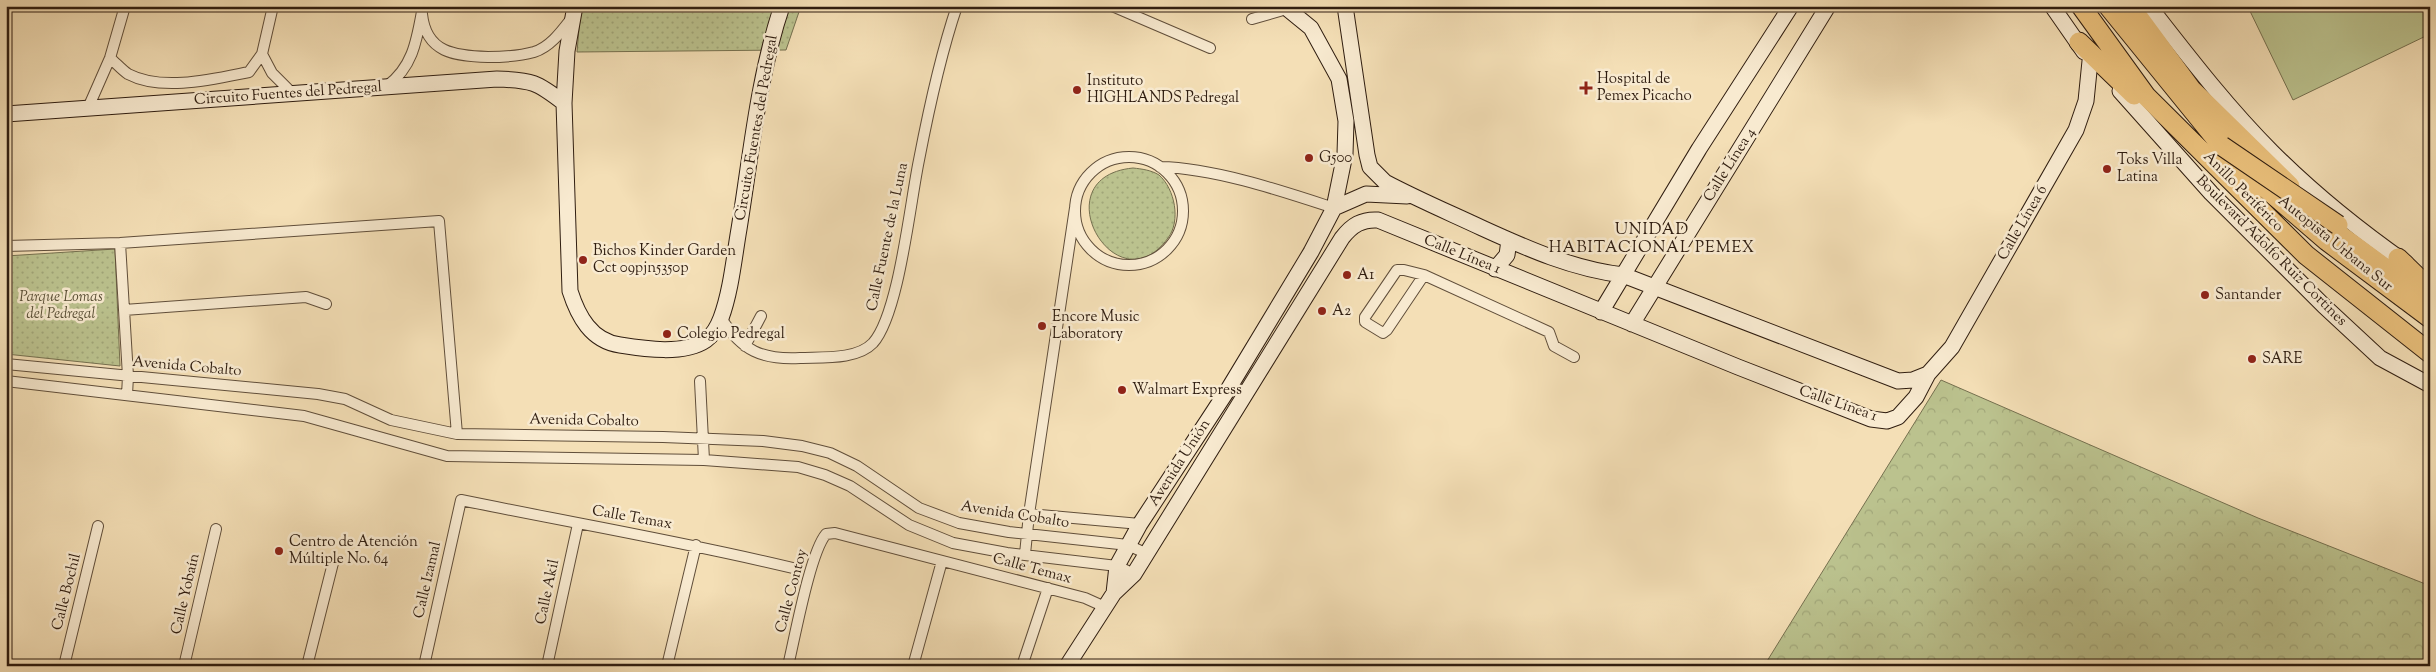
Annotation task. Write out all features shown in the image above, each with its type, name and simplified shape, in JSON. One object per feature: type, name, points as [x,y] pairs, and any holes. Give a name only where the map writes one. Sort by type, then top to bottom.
[{"type":"highway","name":"Anillo Periférico","points":[[2081,6],[2146,96],[2306,255],[2430,353]]},
{"type":"highway","name":"Autopista Urbana Sur","points":[[2093,6],[2156,91],[2246,186],[2327,260],[2430,337]]},
{"type":"highway","name":"Autopista Urbana Sur","points":[[2108,6],[2233,160],[2327,241],[2430,318]]},
{"type":"highway","points":[[2130,6],[2192,89],[2333,230],[2430,301]]},
{"type":"highway","points":[[2079,42],[2156,118],[2223,190],[2306,255]]},
{"type":"highway","points":[[2192,89],[2272,152]]},
{"type":"highway","points":[[2222,146],[2338,225],[2430,294]]},
{"type":"highway","points":[[2398,258],[2430,289]]},
{"type":"street","points":[[88,108],[110,58],[126,6]]},
{"type":"street","points":[[110,58],[128,74],[145,79],[195,83],[250,72],[262,54],[273,6]]},
{"type":"street","name":"Circuito Fuentes del Pedregal","points":[[573,12],[567,51],[564,103],[570,290],[577,312],[587,328],[602,338],[618,345],[644,348],[690,347],[706,340],[715,330],[721,318],[733,264],[763,80],[782,6]]},
{"type":"street","name":"Calle Fuente de la Luna","points":[[721,318],[733,337],[766,356],[790,358],[854,354],[872,344],[885,324],[896,285],[937,73],[957,6]]},
{"type":"street","points":[[1112,6],[1210,48]]},
{"type":"street","points":[[1345,6],[1370,167],[1386,182],[1509,240],[1568,264],[1595,272],[1623,275],[1898,382],[1913,380],[1928,374]]},
{"type":"street","points":[[1601,312],[1699,149],[1791,6]]},
{"type":"street","name":"Calle Línea 4","points":[[1632,324],[1828,6]]},
{"type":"street","name":"Boulevard Adolfo Ruiz Cortines","points":[[2052,6],[2079,42],[2090,61],[2133,104],[2211,193],[2324,306],[2380,358],[2430,385]]},
{"type":"street","points":[[2149,6],[2198,68],[2272,152],[2332,206],[2398,258],[2430,280]]},
{"type":"street","points":[[1252,19],[1289,7]]},
{"type":"street","name":"Avenida Unión","points":[[1114,593],[1118,566],[1140,524],[1229,388],[1311,252],[1334,208],[1345,154],[1346,121],[1339,79],[1311,28],[1289,7]]},
{"type":"street","points":[[423,10],[425,29],[434,42],[443,50],[461,56],[500,57],[534,52],[553,40],[573,12]]},
{"type":"street","points":[[387,86],[404,71],[410,60],[423,10]]},
{"type":"street","points":[[262,54],[272,73],[292,93]]},
{"type":"street","name":"Calle Línea 6","points":[[1928,374],[1952,347],[2076,130],[2086,101],[2090,61]]},
{"type":"street","name":"Circuito Fuentes del Pedregal","points":[[6,114],[497,79],[526,80],[538,84],[564,103]]},
{"type":"street","points":[[1025,554],[1028,514],[1078,192],[1086,178],[1098,167],[1113,160],[1137,158],[1160,167],[1181,167],[1274,189],[1334,208],[1366,194],[1415,197]]},
{"type":"street","points":[[1075,208],[1077,227],[1086,244],[1100,256],[1117,264],[1136,265],[1154,260],[1169,249],[1179,233],[1184,215],[1182,197],[1174,180],[1160,167]]},
{"type":"street","name":"Calle Línea 1","points":[[1358,223],[1368,219],[1378,220],[1601,312],[1871,419],[1886,421],[1898,417],[1916,397],[1928,374]]},
{"type":"street","points":[[6,246],[120,243],[439,221],[457,434]]},
{"type":"street","name":"Avenida Unión","points":[[1067,666],[1114,593],[1134,574],[1145,553],[1244,400],[1342,238],[1350,228],[1358,223]]},
{"type":"street","points":[[1496,268],[1507,255],[1509,240]]},
{"type":"street","points":[[120,243],[128,376],[127,395]]},
{"type":"street","points":[[1424,275],[1387,330],[1383,333],[1365,322],[1365,317],[1397,270],[1404,270],[1424,275],[1549,332],[1554,346],[1574,357]]},
{"type":"street","points":[[124,310],[306,297],[326,304]]},
{"type":"street","points":[[746,346],[761,316]]},
{"type":"street","name":"Avenida Cobalto","points":[[6,364],[318,394],[345,400],[391,420],[457,434],[703,438],[764,441],[802,446],[830,453],[857,466],[919,508],[959,523],[1128,546],[1145,553]]},
{"type":"street","points":[[6,381],[304,416],[447,456],[704,460],[798,467],[826,475],[850,486],[909,525],[953,543],[1118,566],[1134,574]]},
{"type":"street","points":[[700,381],[704,460]]},
{"type":"street","name":"Calle Temax","points":[[461,500],[578,524],[696,545],[797,569]]},
{"type":"street","name":"Calle Izamal","points":[[424,666],[461,500]]},
{"type":"street","points":[[1028,514],[1140,524]]},
{"type":"street","name":"Calle Akil","points":[[547,666],[578,524]]},
{"type":"street","name":"Calle Bochil","points":[[64,666],[98,526]]},
{"type":"street","name":"Calle Yobaín","points":[[184,666],[216,529]]},
{"type":"street","name":"Calle Temax","points":[[835,533],[1085,598],[1105,607]]},
{"type":"street","name":"Calle Contoy","points":[[788,666],[811,570],[821,540],[826,534],[835,533]]},
{"type":"street","points":[[667,666],[696,545]]},
{"type":"street","points":[[913,666],[942,561]]},
{"type":"street","points":[[306,666],[333,563]]},
{"type":"street","points":[[1022,666],[1048,588]]},
{"type":"green space","points":[[581,6],[801,6],[786,50],[577,52]]},
{"type":"green space","points":[[2430,6],[2430,34],[2293,100],[2248,7]]},
{"type":"green space","points":[[1133,168],[1153,172],[1165,181],[1172,197],[1175,214],[1172,231],[1168,238],[1148,256],[1128,259],[1110,250],[1096,233],[1089,213],[1092,193],[1106,177]]},
{"type":"green space","name":"Parque Lomas del Pedregal","points":[[115,249],[120,366],[6,354],[6,256]]},
{"type":"green space","points":[[1941,380],[2258,518],[2428,585],[2430,583],[2430,666],[1764,666]]},
{"type":"place","name":"Hospital de Pemex Picacho","points":[[1586,88]]},
{"type":"place","name":"Instituto HIGHLANDS Pedregal","points":[[1077,90]]},
{"type":"place","name":"G500","points":[[1309,158]]},
{"type":"place","name":"Toks Villa Latina","points":[[2107,169]]},
{"type":"place","name":"Bichos Kinder Garden Cct 09pjn5350p","points":[[583,260]]},
{"type":"place","name":"A1","points":[[1347,275]]},
{"type":"place","name":"Santander","points":[[2205,295]]},
{"type":"place","name":"A2","points":[[1322,311]]},
{"type":"place","name":"Encore Music Laboratory","points":[[1042,326]]},
{"type":"place","name":"Colegio Pedregal","points":[[667,334]]},
{"type":"place","name":"SARE","points":[[2252,359]]},
{"type":"place","name":"Walmart Express","points":[[1122,390]]},
{"type":"place","name":"Centro de Atención Múltiple No. 64","points":[[279,551]]},
{"type":"district","name":"UNIDAD HABITACIONAL PEMEX","points":[[1652,239]]}]
